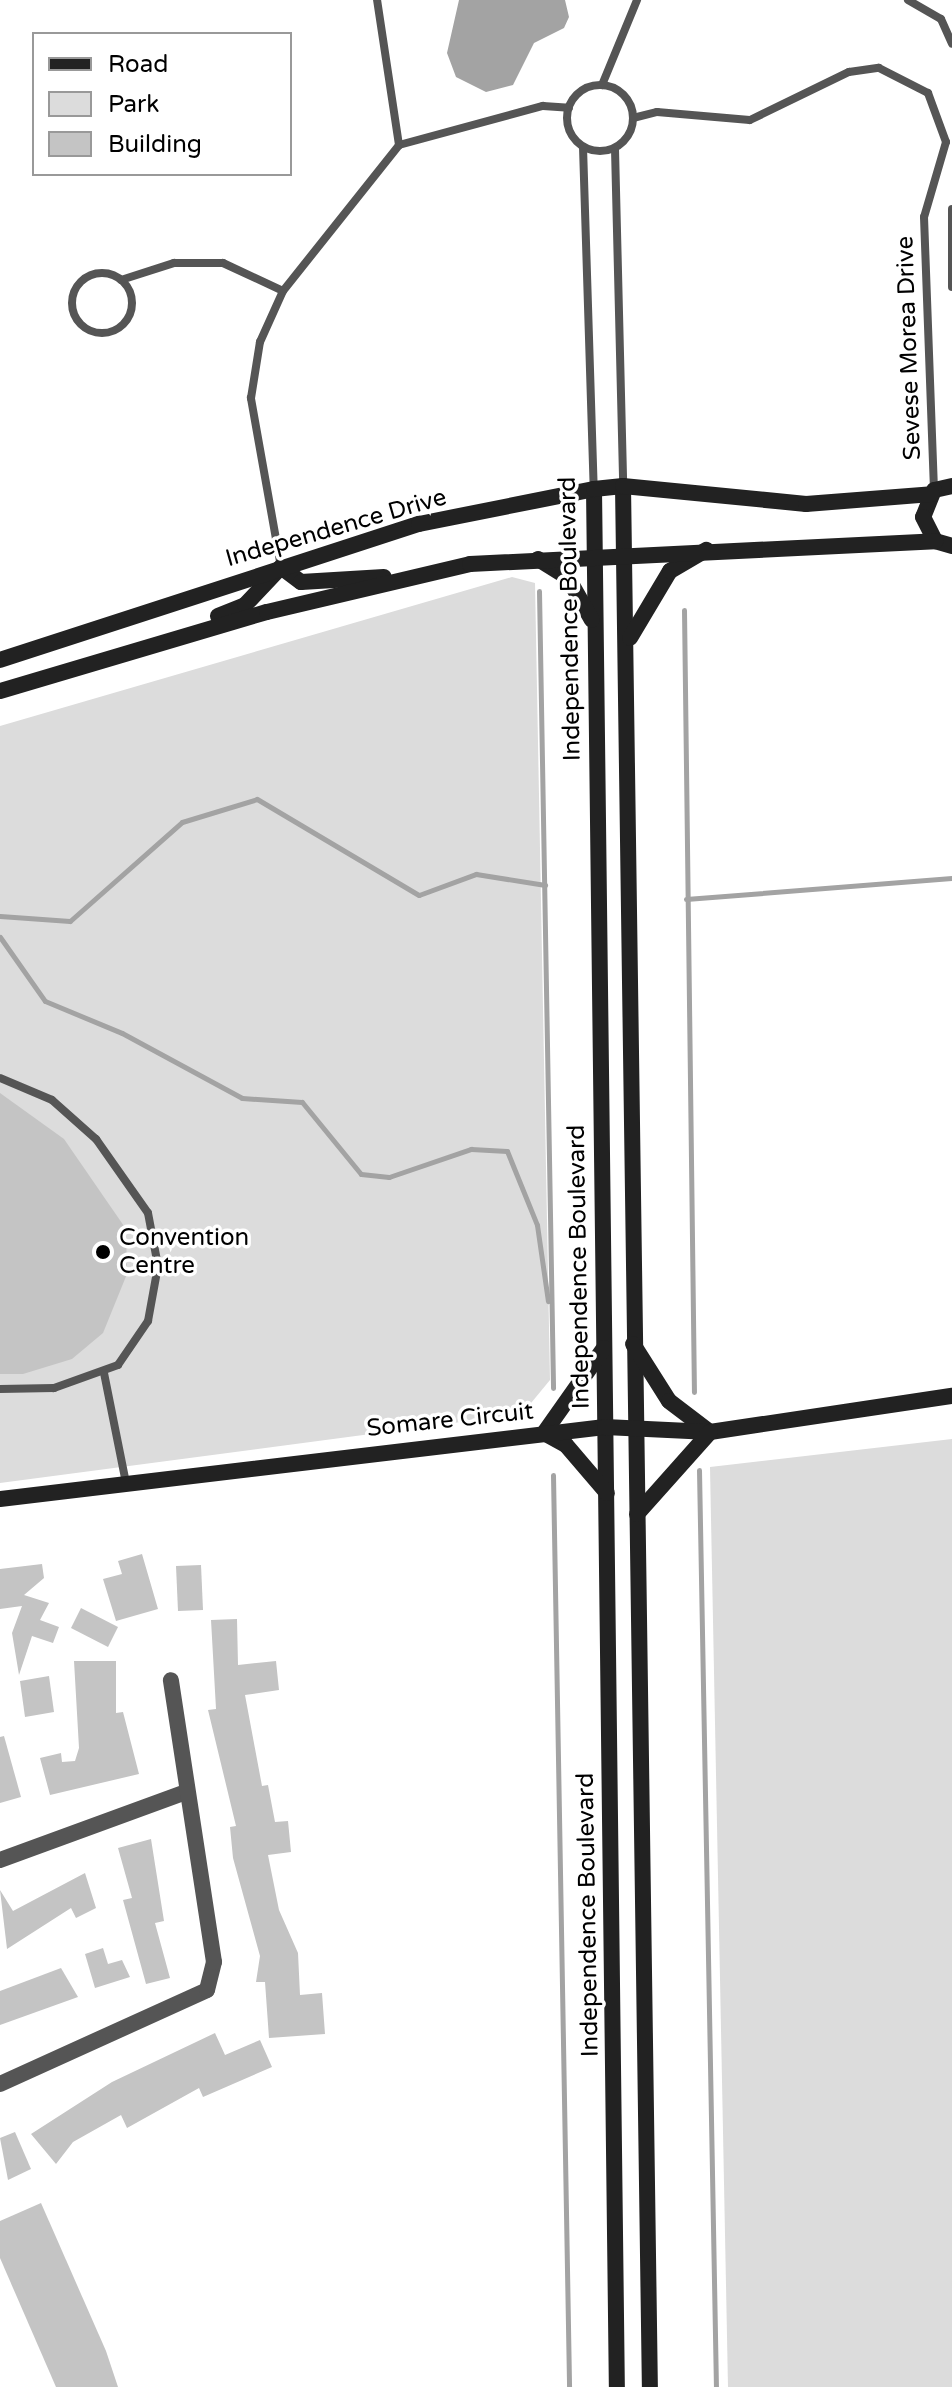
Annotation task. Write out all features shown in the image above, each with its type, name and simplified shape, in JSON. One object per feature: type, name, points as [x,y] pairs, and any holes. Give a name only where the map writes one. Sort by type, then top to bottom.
[{"type":"street","name":"Independence Drive","points":[[0,660],[419,524],[594,489],[623,486],[806,504],[933,492],[952,486]]},
{"type":"street","points":[[623,486],[629,553],[632,1343],[650,2387]]},
{"type":"street","name":"Independence Boulevard","points":[[594,489],[593,621],[617,2387]]},
{"type":"street","points":[[933,492],[923,517],[935,541]]},
{"type":"street","points":[[0,691],[194,632],[416,578],[529,556],[935,541],[952,546]]},
{"type":"street","points":[[627,644],[670,571],[708,549]]},
{"type":"street","points":[[529,556],[568,578],[593,621]]},
{"type":"street","points":[[194,632],[245,605],[281,567],[301,582],[416,578]]},
{"type":"street","points":[[632,1343],[669,1401],[710,1432],[637,1514]]},
{"type":"street","points":[[605,1346],[544,1433],[566,1445],[607,1493]]},
{"type":"street","name":"Somare Circuit","points":[[0,1499],[605,1427],[710,1432],[952,1396]]},
{"type":"street","points":[[0,2084],[207,1990],[214,1962],[171,1680]]},
{"type":"street","points":[[0,1860],[186,1792]]},
{"type":"lane","points":[[377,0],[399,145]]},
{"type":"lane","points":[[602,85],[637,0]]},
{"type":"lane","points":[[908,0],[941,19],[952,44]]},
{"type":"lane","name":"Sevese Morea Drive","points":[[633,118],[657,112],[750,120],[849,72],[879,68],[928,93],[946,142],[924,217],[933,492]]},
{"type":"lane","points":[[615,149],[583,147],[570,130],[569,108],[582,91],[602,85],[620,92],[633,118],[615,149],[623,486]]},
{"type":"lane","points":[[281,567],[251,398],[260,342],[283,291],[399,145],[543,106],[569,108]]},
{"type":"lane","name":"Independence Boulevard","points":[[583,147],[594,489]]},
{"type":"lane","name":"Sevese Morea Drive","points":[[952,209],[952,287]]},
{"type":"lane","points":[[121,280],[131,296],[124,322],[99,333],[81,324],[72,306],[76,286],[92,274],[121,280],[174,263],[223,263],[283,291]]},
{"type":"lane","points":[[0,1078],[52,1100],[96,1139],[148,1213],[157,1290],[135,1348],[104,1373],[54,1388],[0,1389]]},
{"type":"lane","points":[[104,1373],[127,1484]]},
{"type":"green space","points":[[512,577],[535,583],[550,1380],[522,1414],[0,1483],[0,726]]},
{"type":"green space","points":[[952,1439],[952,2387],[728,2387],[710,1467]]},
{"type":"shaded area","points":[[459,0],[565,0],[569,17],[564,28],[534,43],[513,85],[486,92],[456,77],[447,53]]},
{"type":"building","points":[[0,1093],[64,1139],[126,1229],[127,1274],[103,1333],[72,1359],[23,1374],[0,1374]]},
{"type":"building","points":[[142,1554],[158,1609],[116,1621],[103,1579],[122,1574],[118,1561]]},
{"type":"building","points":[[42,1564],[44,1578],[24,1595],[49,1603],[40,1620],[59,1627],[53,1643],[32,1636],[19,1675],[12,1633],[22,1606],[0,1609],[0,1569]]},
{"type":"building","points":[[201,1565],[203,1610],[178,1611],[176,1566]]},
{"type":"building","points":[[81,1608],[118,1627],[108,1647],[71,1628]]},
{"type":"building","points":[[237,1619],[238,1665],[276,1661],[279,1690],[245,1695],[262,1786],[268,1785],[275,1822],[288,1821],[291,1852],[268,1855],[279,1910],[298,1953],[300,1995],[322,1993],[325,2034],[269,2038],[265,1982],[256,1982],[260,1956],[233,1858],[230,1827],[236,1826],[208,1710],[216,1709],[211,1620]]},
{"type":"building","points":[[74,1661],[116,1661],[116,1713],[123,1712],[139,1774],[50,1795],[40,1758],[61,1753],[62,1762],[75,1761],[79,1748]]},
{"type":"building","points":[[49,1676],[54,1712],[25,1717],[20,1681]]},
{"type":"building","points":[[4,1736],[21,1797],[0,1803],[0,1737]]},
{"type":"building","points":[[151,1839],[164,1921],[155,1923],[170,1978],[146,1984],[123,1900],[132,1898],[118,1848]]},
{"type":"building","points":[[85,1873],[96,1908],[76,1918],[71,1908],[7,1949],[0,1890],[13,1911]]},
{"type":"building","points":[[103,1948],[108,1964],[122,1960],[130,1977],[95,1988],[85,1954]]},
{"type":"building","points":[[61,1968],[78,1997],[0,2025],[0,1991]]},
{"type":"building","points":[[215,2033],[225,2055],[260,2040],[272,2067],[203,2097],[199,2088],[127,2128],[121,2115],[73,2142],[56,2164],[31,2134],[112,2082]]},
{"type":"building","points":[[15,2132],[31,2169],[8,2180],[0,2138]]},
{"type":"building","points":[[41,2203],[106,2351],[118,2387],[56,2387],[0,2258],[0,2221]]},
{"type":"waterway","points":[[539,591],[553,1388]]},
{"type":"waterway","points":[[684,610],[694,1392]]},
{"type":"waterway","points":[[0,916],[70,921],[182,822],[257,799],[419,895],[476,874],[545,885]]},
{"type":"waterway","points":[[686,899],[952,878]]},
{"type":"waterway","points":[[0,937],[45,1001],[122,1033],[242,1098],[302,1102],[361,1174],[389,1177],[471,1149],[507,1151],[537,1225],[548,1301]]},
{"type":"waterway","points":[[699,1470],[716,2387]]},
{"type":"waterway","points":[[553,1475],[569,2387]]},
{"type":"place","name":"Convention Centre","points":[[103,1252]]}]
